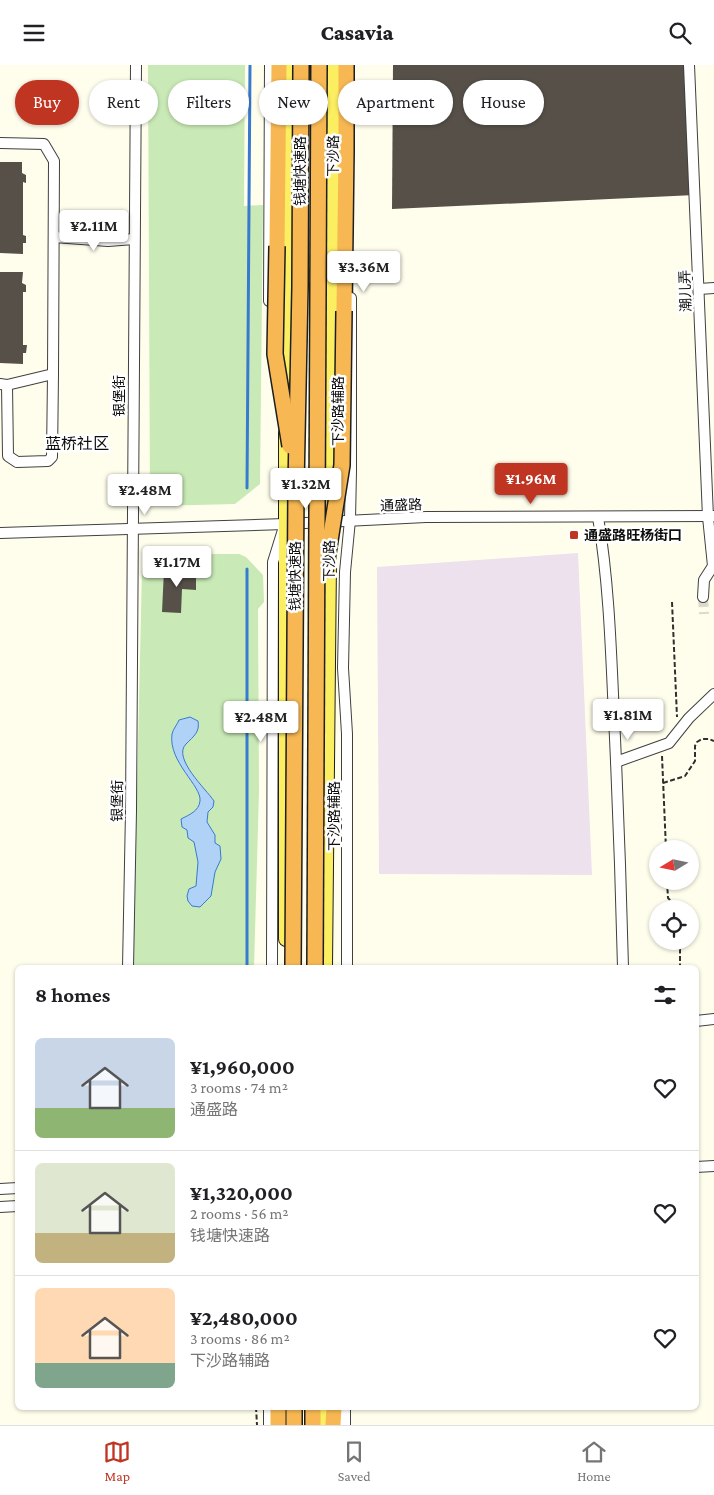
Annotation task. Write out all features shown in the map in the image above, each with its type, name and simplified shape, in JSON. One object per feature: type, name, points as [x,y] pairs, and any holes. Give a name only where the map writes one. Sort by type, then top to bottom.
[{"type":"highway","points":[[279,65],[275,354],[296,485]]},
{"type":"highway","name":"钱塘快速路","points":[[293,965],[301,65]]},
{"type":"highway","name":"钱塘快速路","points":[[315,965],[319,65]]},
{"type":"highway","points":[[317,623],[342,465],[346,65]]},
{"type":"highway","points":[[278,1410],[278,1425]]},
{"type":"highway","points":[[294,1410],[294,1425]]},
{"type":"highway","points":[[312,1425],[313,1410]]},
{"type":"highway","points":[[333,1425],[334,1410]]},
{"type":"main road","points":[[286,965],[285,524],[290,65]]},
{"type":"main road","name":"下沙路","points":[[325,965],[334,65]]},
{"type":"main road","points":[[290,1410],[290,1425]]},
{"type":"main road","points":[[322,1410],[322,1425]]},
{"type":"street","name":"银堡街","points":[[128,965],[131,801],[136,65]]},
{"type":"street","points":[[270,65],[268,243],[270,348],[286,433]]},
{"type":"street","name":"下沙路辅路","points":[[347,965],[348,743],[343,668],[345,572],[350,520],[351,471],[352,65]]},
{"type":"street","name":"潮儿弄","points":[[689,65],[714,567]]},
{"type":"street","points":[[0,143],[44,143],[54,161],[54,237],[53,374],[52,457],[48,461],[17,462],[8,456],[3,384],[53,374]]},
{"type":"street","points":[[54,237],[108,241],[134,239]]},
{"type":"street","points":[[699,289],[714,288]]},
{"type":"street","name":"通盛路","points":[[0,533],[285,524],[426,517],[711,517]]},
{"type":"street","points":[[598,517],[606,571],[616,762],[622,965]]},
{"type":"street","points":[[272,965],[273,562],[285,524]]},
{"type":"street","points":[[704,597],[704,581],[714,567]]},
{"type":"street","points":[[616,762],[669,743],[699,707],[714,693],[714,684]]},
{"type":"street","points":[[699,1021],[714,1019]]},
{"type":"street","points":[[699,1167],[714,1166]]},
{"type":"street","points":[[0,1189],[15,1188]]},
{"type":"street","points":[[0,1207],[15,1206]]},
{"type":"street","points":[[269,1410],[269,1425]]},
{"type":"street","points":[[345,1410],[345,1425]]},
{"type":"path","points":[[672,602],[677,733]]},
{"type":"path","points":[[663,783],[685,776],[695,761],[695,746],[697,742],[702,739],[714,741]]},
{"type":"path","points":[[661,746],[666,840]]},
{"type":"path","points":[[680,950],[680,965]]},
{"type":"path","points":[[256,1410],[257,1425]]},
{"type":"shaded area","points":[[578,553],[592,875],[379,874],[377,567]]},
{"type":"green space","points":[[148,65],[245,65],[245,80],[168,80],[168,125],[245,125],[244,206],[263,205],[260,484],[235,504],[155,506],[150,500],[148,125],[158,125],[158,80],[148,80]]},
{"type":"green space","points":[[156,554],[239,554],[246,557],[263,575],[264,602],[258,609],[259,791],[254,965],[133,965],[142,569]]},
{"type":"water","points":[[190,717],[198,721],[198,728],[196,734],[186,744],[183,750],[183,757],[192,773],[214,801],[213,807],[208,812],[207,822],[215,835],[215,843],[220,846],[221,859],[215,872],[211,896],[200,907],[192,906],[188,901],[189,889],[196,886],[198,862],[194,842],[188,838],[187,830],[182,827],[181,819],[198,807],[199,795],[180,764],[172,744],[172,734],[179,720]]},
{"type":"building","points":[[393,65],[689,65],[695,195],[392,209],[393,125],[453,125],[453,80],[393,80]]},
{"type":"building","points":[[0,162],[22,162],[22,173],[26,175],[26,183],[23,182],[23,235],[26,236],[26,243],[23,243],[23,254],[0,253]]},
{"type":"building","points":[[0,272],[23,272],[22,283],[26,285],[26,292],[23,292],[23,345],[27,345],[26,353],[23,353],[23,364],[0,363]]},
{"type":"building","points":[[164,570],[196,570],[196,590],[182,589],[181,613],[162,612]]},
{"type":"waterway","points":[[247,488],[250,65]]},
{"type":"waterway","points":[[247,569],[247,965]]},
{"type":"tunnel","points":[[703,597],[704,614]]},
{"type":"place","name":"通盛路旺杨街口","points":[[574,535]]},
{"type":"district","name":"蓝桥社区","points":[[77,443]]}]
